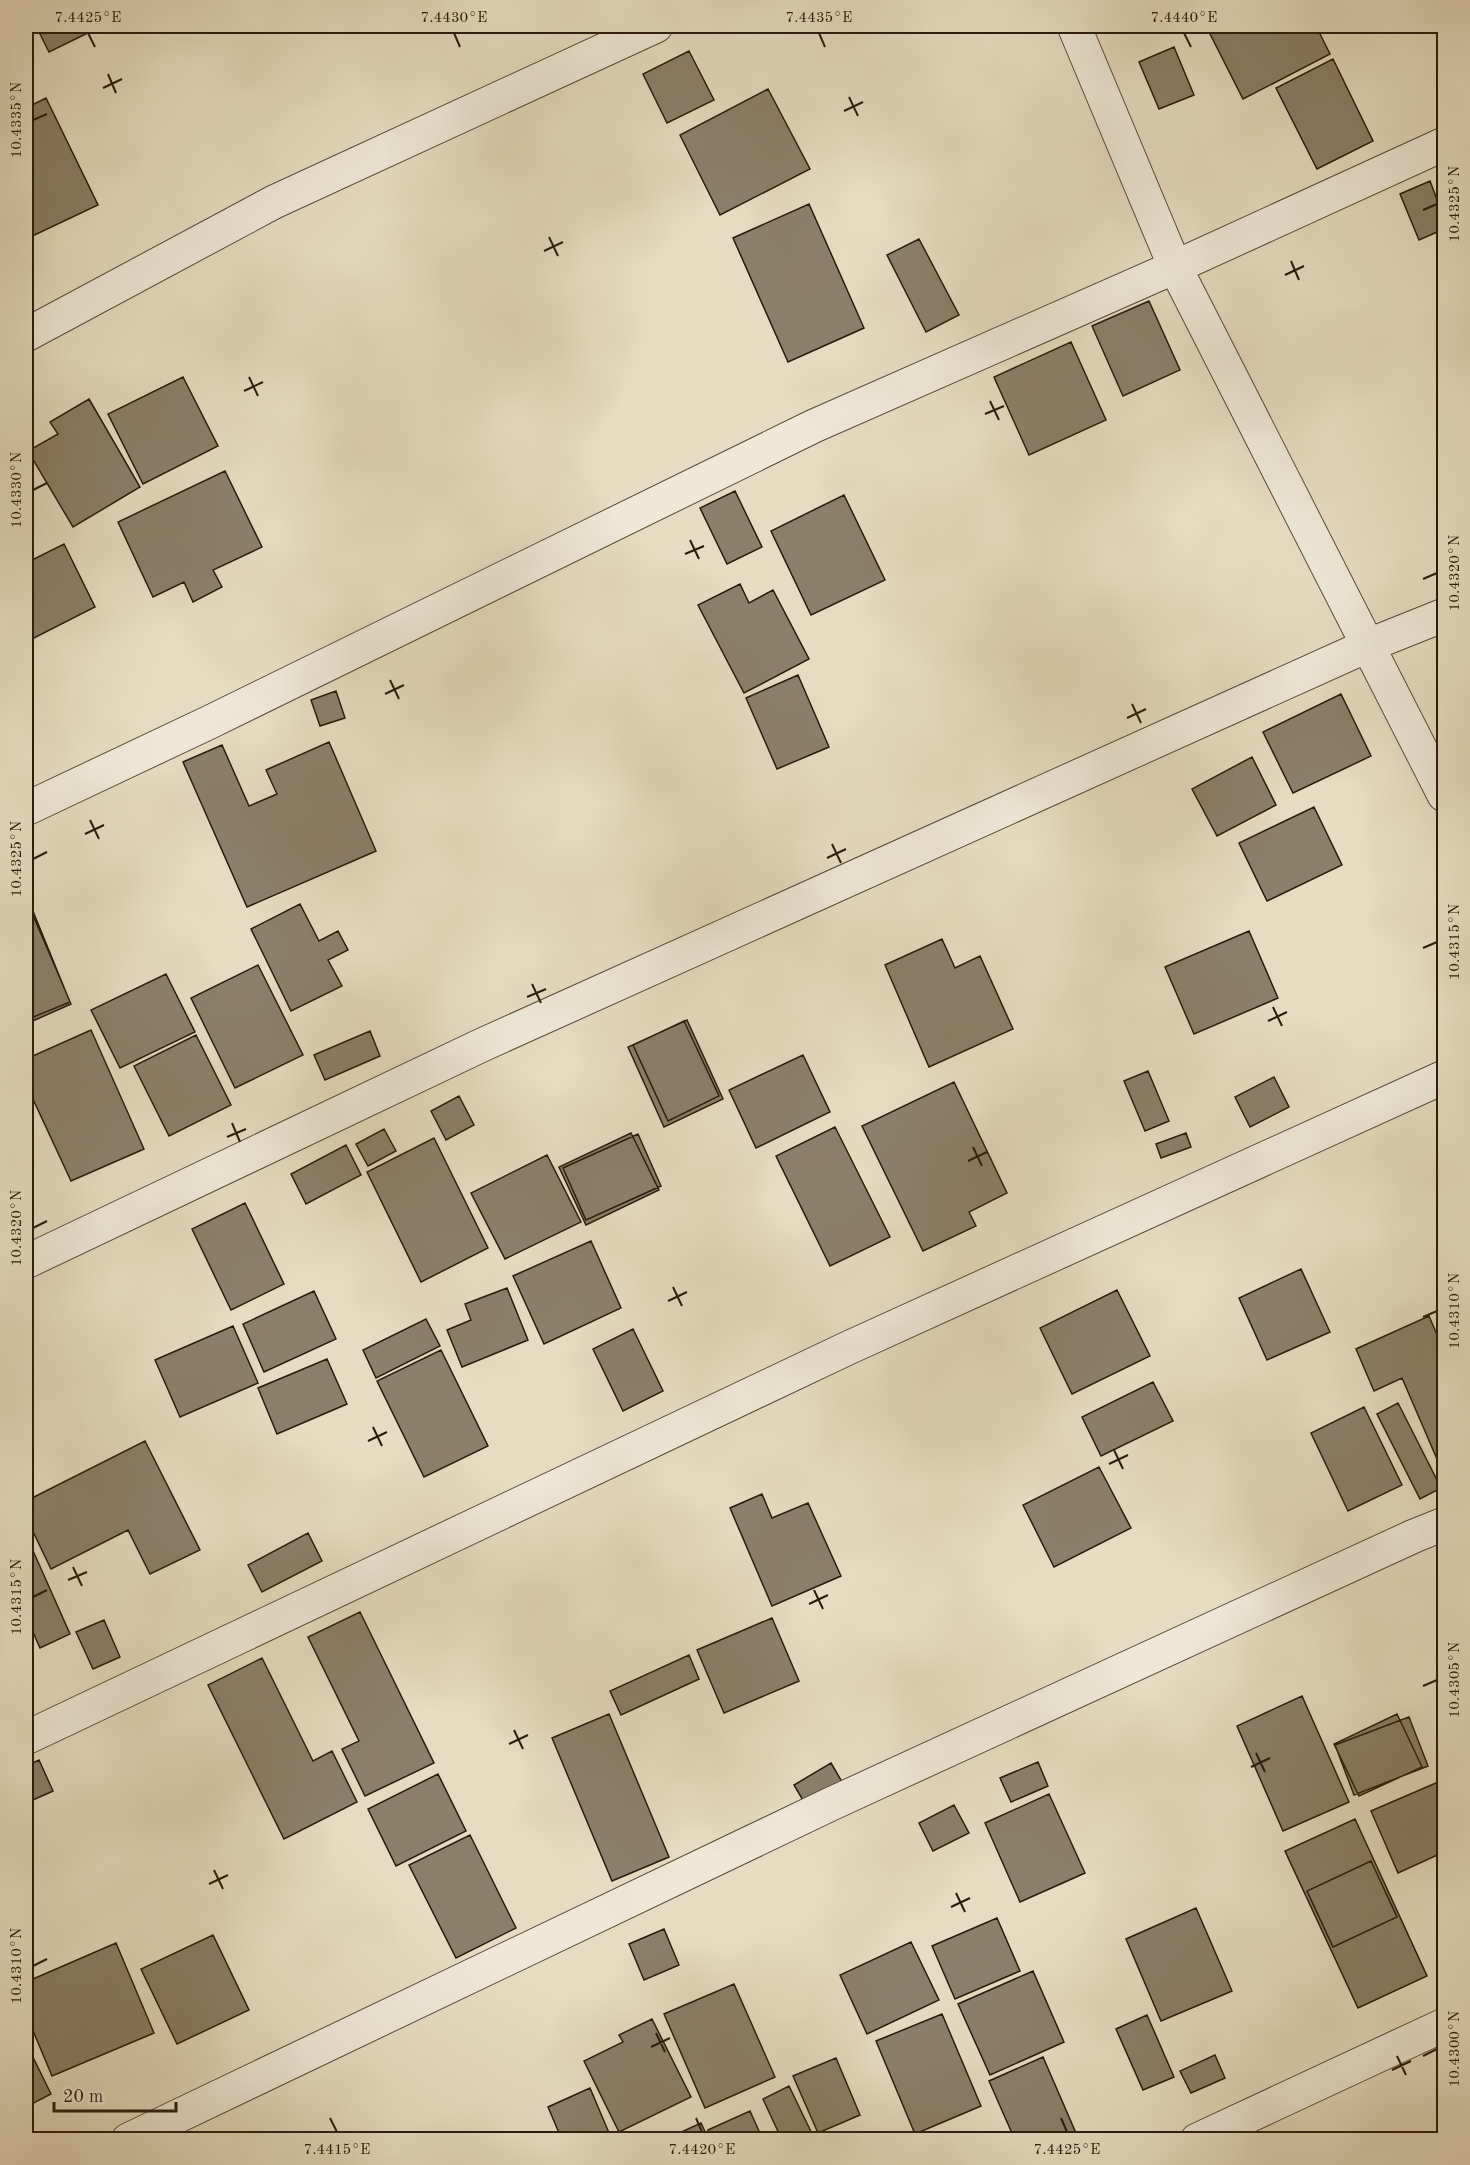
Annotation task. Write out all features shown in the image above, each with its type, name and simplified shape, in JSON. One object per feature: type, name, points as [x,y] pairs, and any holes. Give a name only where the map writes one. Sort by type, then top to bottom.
[{"type":"street","points":[[26,335],[274,202],[656,26]]},
{"type":"street","points":[[1074,26],[1175,267],[1444,795]]},
{"type":"street","points":[[26,809],[210,722],[814,426],[1175,267],[1444,144]]},
{"type":"street","points":[[26,1262],[482,1045],[1369,645],[1444,615]]},
{"type":"street","points":[[26,1738],[848,1348],[1444,1077]]},
{"type":"street","points":[[128,2139],[833,1803],[1444,1524]]},
{"type":"street","points":[[1197,2139],[1444,2025]]},
{"type":"building","points":[[36,26],[102,26],[49,52]]},
{"type":"building","points":[[1211,26],[1316,26],[1330,54],[1243,99],[1207,28]]},
{"type":"building","points":[[1174,47],[1194,95],[1159,109],[1139,62]]},
{"type":"building","points":[[689,51],[714,100],[667,123],[643,74]]},
{"type":"building","points":[[1333,59],[1373,141],[1317,169],[1276,88]]},
{"type":"building","points":[[768,89],[810,169],[720,215],[680,135]]},
{"type":"building","points":[[46,98],[98,205],[26,239],[26,108]]},
{"type":"building","points":[[1430,181],[1444,218],[1444,229],[1419,240],[1400,194]]},
{"type":"building","points":[[809,204],[864,328],[788,362],[733,238]]},
{"type":"building","points":[[919,239],[959,315],[926,332],[887,255]]},
{"type":"building","points":[[1149,301],[1180,370],[1123,396],[1092,326]]},
{"type":"building","points":[[1071,342],[1106,420],[1029,455],[994,377]]},
{"type":"building","points":[[183,377],[218,446],[143,484],[108,414]]},
{"type":"building","points":[[89,399],[140,487],[73,527],[28,451],[58,434],[50,422]]},
{"type":"building","points":[[225,471],[262,547],[213,570],[222,587],[193,602],[184,582],[153,597],[118,522]]},
{"type":"building","points":[[735,491],[762,547],[727,564],[700,508]]},
{"type":"building","points":[[844,495],[885,580],[811,615],[771,531]]},
{"type":"building","points":[[64,544],[95,607],[32,639],[26,626],[26,563]]},
{"type":"building","points":[[740,584],[749,603],[773,590],[809,659],[744,693],[698,605]]},
{"type":"building","points":[[798,675],[829,747],[777,769],[746,698]]},
{"type":"building","points":[[336,691],[345,718],[320,726],[311,700]]},
{"type":"building","points":[[1341,694],[1371,756],[1293,793],[1263,732]]},
{"type":"building","points":[[329,742],[376,851],[247,907],[183,762],[222,745],[249,806],[277,794],[266,770]]},
{"type":"building","points":[[1252,757],[1276,805],[1217,836],[1192,789]]},
{"type":"building","points":[[1314,807],[1342,865],[1267,901],[1239,843]]},
{"type":"building","points":[[26,894],[70,1002],[26,1020]]},
{"type":"building","points":[[26,899],[71,1004],[26,1024]]},
{"type":"building","points":[[300,904],[319,941],[338,931],[348,950],[328,960],[342,986],[291,1011],[251,929]]},
{"type":"building","points":[[1249,931],[1278,998],[1194,1034],[1165,967]]},
{"type":"building","points":[[942,939],[955,968],[980,956],[1013,1029],[929,1067],[885,965]]},
{"type":"building","points":[[258,965],[303,1055],[235,1088],[191,998]]},
{"type":"building","points":[[166,974],[195,1032],[120,1068],[91,1010]]},
{"type":"building","points":[[687,1020],[723,1099],[664,1127],[628,1047]]},
{"type":"building","points":[[684,1021],[719,1096],[668,1121],[633,1045]]},
{"type":"building","points":[[91,1030],[144,1149],[71,1181],[26,1084],[26,1059]]},
{"type":"building","points":[[370,1031],[380,1056],[325,1080],[314,1055]]},
{"type":"building","points":[[196,1035],[231,1105],[169,1136],[134,1066]]},
{"type":"building","points":[[803,1055],[830,1112],[756,1148],[729,1090]]},
{"type":"building","points":[[1148,1071],[1169,1121],[1145,1131],[1124,1081]]},
{"type":"building","points":[[1274,1077],[1289,1107],[1250,1127],[1235,1097]]},
{"type":"building","points":[[954,1082],[1007,1193],[969,1212],[976,1226],[923,1251],[862,1126]]},
{"type":"building","points":[[459,1096],[474,1125],[446,1140],[431,1111]]},
{"type":"building","points":[[835,1127],[890,1237],[830,1266],[776,1156]]},
{"type":"building","points":[[384,1129],[396,1151],[368,1166],[356,1144]]},
{"type":"building","points":[[631,1133],[659,1190],[586,1225],[559,1167]]},
{"type":"building","points":[[1186,1133],[1191,1147],[1161,1158],[1156,1144]]},
{"type":"building","points":[[638,1134],[661,1186],[586,1220],[563,1168]]},
{"type":"building","points":[[434,1138],[488,1248],[421,1282],[367,1172]]},
{"type":"building","points":[[346,1145],[361,1175],[306,1204],[291,1174]]},
{"type":"building","points":[[547,1155],[581,1222],[505,1259],[471,1193]]},
{"type":"building","points":[[245,1203],[284,1284],[231,1310],[192,1229]]},
{"type":"building","points":[[591,1241],[621,1308],[544,1344],[513,1276]]},
{"type":"building","points":[[1301,1269],[1330,1332],[1267,1360],[1239,1298]]},
{"type":"building","points":[[507,1288],[528,1340],[462,1367],[447,1330],[471,1320],[465,1304]]},
{"type":"building","points":[[1117,1290],[1150,1356],[1072,1394],[1040,1328]]},
{"type":"building","points":[[314,1291],[336,1339],[264,1372],[243,1324]]},
{"type":"building","points":[[1429,1316],[1444,1351],[1444,1456],[1437,1459],[1402,1378],[1374,1391],[1356,1349]]},
{"type":"building","points":[[426,1319],[440,1346],[376,1378],[363,1350]]},
{"type":"building","points":[[233,1326],[258,1383],[180,1417],[155,1360]]},
{"type":"building","points":[[633,1329],[663,1391],[623,1411],[593,1349]]},
{"type":"building","points":[[441,1350],[488,1446],[424,1477],[377,1381]]},
{"type":"building","points":[[327,1359],[347,1404],[277,1434],[258,1388]]},
{"type":"building","points":[[1153,1382],[1173,1421],[1101,1456],[1082,1417]]},
{"type":"building","points":[[1398,1403],[1441,1488],[1420,1499],[1377,1414]]},
{"type":"building","points":[[1364,1407],[1402,1485],[1348,1511],[1311,1433]]},
{"type":"building","points":[[145,1441],[200,1550],[150,1574],[128,1530],[51,1569],[26,1517],[26,1501]]},
{"type":"building","points":[[1099,1467],[1131,1528],[1054,1567],[1023,1505]]},
{"type":"building","points":[[762,1494],[772,1518],[808,1503],[841,1576],[772,1606],[730,1508]]},
{"type":"building","points":[[308,1533],[322,1561],[262,1592],[248,1565]]},
{"type":"building","points":[[26,1535],[70,1634],[40,1648],[26,1616]]},
{"type":"building","points":[[360,1612],[434,1763],[365,1796],[342,1749],[359,1741],[308,1637]]},
{"type":"building","points":[[772,1618],[799,1681],[724,1713],[697,1650]]},
{"type":"building","points":[[104,1620],[120,1657],[93,1669],[76,1632]]},
{"type":"building","points":[[689,1655],[699,1679],[621,1715],[610,1691]]},
{"type":"building","points":[[262,1658],[313,1761],[332,1751],[357,1802],[284,1839],[208,1685]]},
{"type":"building","points":[[1302,1696],[1349,1802],[1283,1831],[1237,1726]]},
{"type":"building","points":[[609,1714],[669,1857],[612,1881],[552,1738]]},
{"type":"building","points":[[1397,1714],[1422,1767],[1359,1796],[1334,1744]]},
{"type":"building","points":[[1409,1717],[1428,1766],[1354,1795],[1335,1745]]},
{"type":"building","points":[[39,1760],[53,1791],[26,1803],[26,1766]]},
{"type":"building","points":[[1038,1762],[1048,1786],[1011,1802],[1000,1778]]},
{"type":"building","points":[[831,1763],[845,1787],[808,1809],[794,1785]]},
{"type":"building","points":[[438,1774],[466,1831],[396,1866],[368,1809]]},
{"type":"building","points":[[1443,1780],[1444,1852],[1398,1873],[1371,1811]]},
{"type":"building","points":[[1049,1794],[1085,1873],[1020,1902],[985,1823]]},
{"type":"building","points":[[954,1805],[969,1833],[933,1851],[919,1823]]},
{"type":"building","points":[[1355,1819],[1427,1976],[1358,2008],[1285,1851]]},
{"type":"building","points":[[470,1835],[516,1928],[456,1958],[409,1865]]},
{"type":"building","points":[[1371,1861],[1397,1917],[1333,1947],[1307,1891]]},
{"type":"building","points":[[1196,1908],[1232,1991],[1161,2021],[1126,1939]]},
{"type":"building","points":[[997,1918],[1020,1971],[955,1999],[932,1946]]},
{"type":"building","points":[[664,1929],[679,1965],[644,1980],[629,1944]]},
{"type":"building","points":[[213,1935],[249,2010],[177,2044],[141,1969]]},
{"type":"building","points":[[911,1942],[939,2000],[867,2034],[840,1975]]},
{"type":"building","points":[[116,1943],[154,2033],[52,2076],[26,2014],[26,1982]]},
{"type":"building","points":[[1033,1971],[1064,2042],[990,2075],[958,2004]]},
{"type":"building","points":[[734,1984],[775,2077],[705,2108],[664,2014]]},
{"type":"building","points":[[942,2014],[981,2106],[915,2134],[876,2041]]},
{"type":"building","points":[[1147,2015],[1174,2077],[1143,2090],[1116,2029]]},
{"type":"building","points":[[652,2019],[691,2097],[619,2132],[584,2061],[623,2042],[619,2035]]},
{"type":"building","points":[[26,2043],[51,2094],[26,2107]]},
{"type":"building","points":[[1215,2055],[1225,2078],[1191,2093],[1180,2071]]},
{"type":"building","points":[[1043,2057],[1079,2140],[1015,2140],[989,2081]]},
{"type":"building","points":[[836,2058],[860,2115],[818,2133],[793,2076]]},
{"type":"building","points":[[789,2086],[815,2140],[782,2140],[763,2099]]},
{"type":"building","points":[[590,2088],[612,2140],[562,2140],[548,2107]]},
{"type":"building","points":[[750,2111],[763,2140],[712,2140],[708,2130]]},
{"type":"building","points":[[701,2123],[709,2140],[664,2140]]}]
